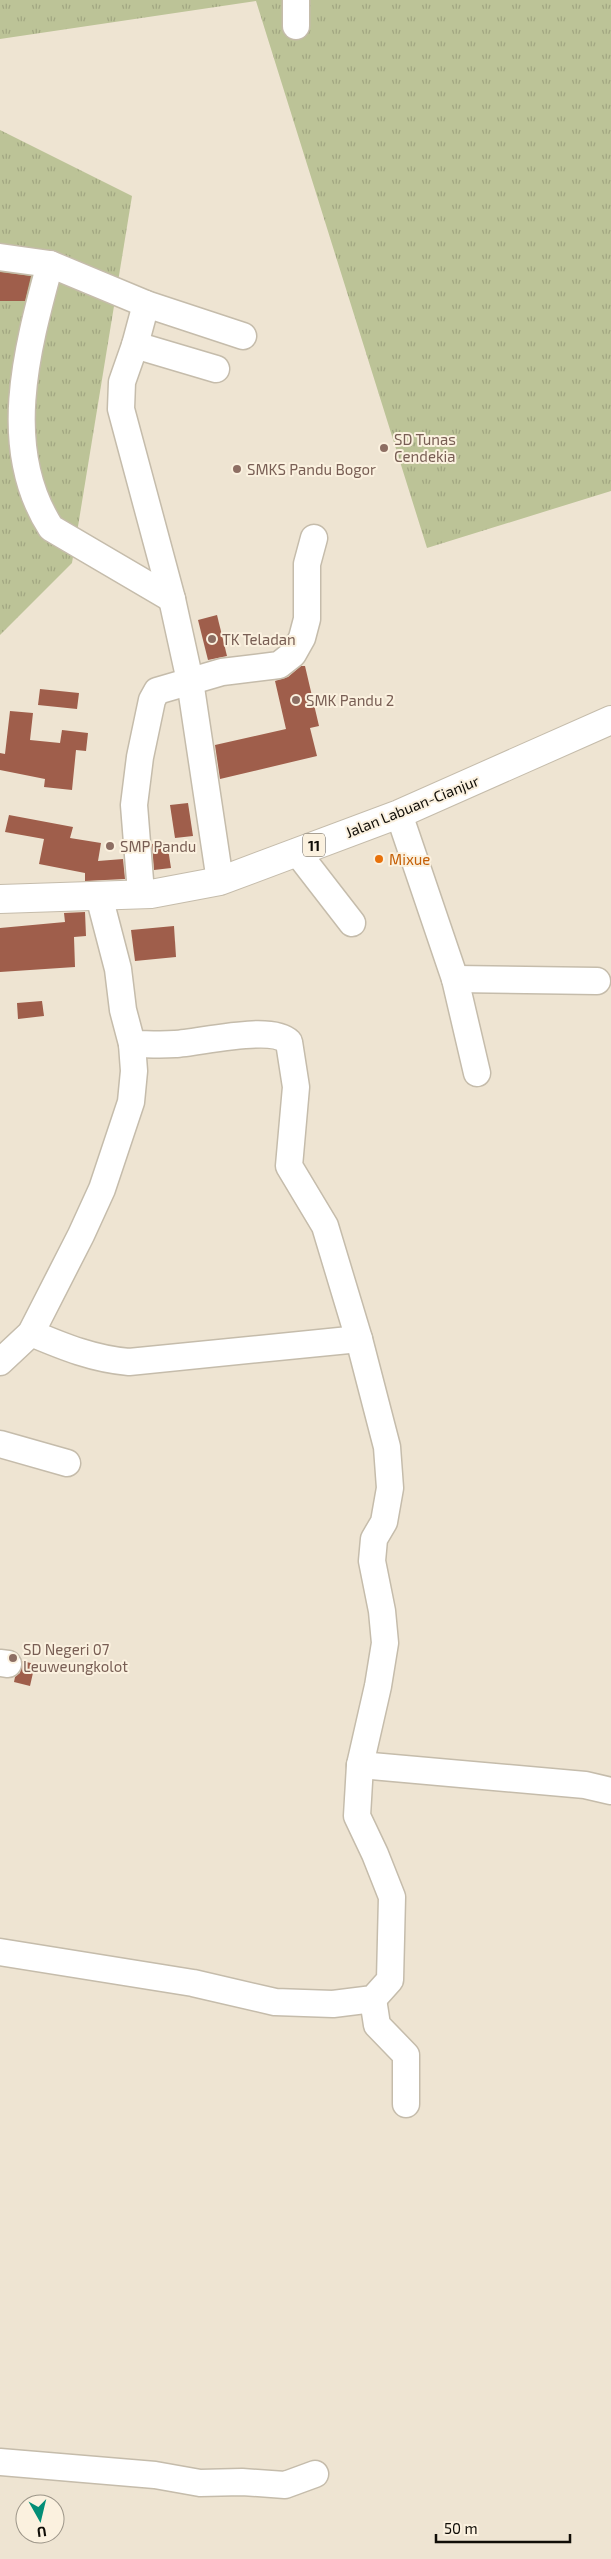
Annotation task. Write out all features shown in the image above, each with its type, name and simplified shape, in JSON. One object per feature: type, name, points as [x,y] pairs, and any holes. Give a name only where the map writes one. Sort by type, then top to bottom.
[{"type":"highway","name":"Jalan Labuan-Cianjur","points":[[0,899],[100,896],[168,891],[220,881],[399,814],[611,720]]},
{"type":"street","points":[[296,0],[296,26]]},
{"type":"street","points":[[0,257],[50,264],[146,304],[243,336]]},
{"type":"street","points":[[50,264],[16,391],[12,439],[21,480],[38,514],[51,528],[172,599]]},
{"type":"street","points":[[146,304],[135,345],[122,382],[121,409],[172,599],[190,681],[220,881]]},
{"type":"street","points":[[135,345],[216,369]]},
{"type":"street","points":[[141,893],[134,805],[140,757],[152,700],[157,692],[190,681],[222,672],[279,665],[293,654],[302,638],[307,619],[307,564],[314,538]]},
{"type":"street","points":[[399,814],[455,978],[477,1072]]},
{"type":"street","points":[[297,852],[352,923]]},
{"type":"street","points":[[0,1362],[31,1333],[80,1235],[104,1181],[131,1102],[134,1071],[132,1044],[123,1010],[118,969],[100,896]]},
{"type":"street","points":[[455,978],[598,981]]},
{"type":"street","points":[[0,1952],[193,1983],[275,2002],[333,2004],[373,2000],[390,1980],[392,1897],[357,1816],[360,1765],[378,1686],[385,1643],[382,1611],[372,1561],[374,1539],[384,1522],[390,1488],[387,1447],[359,1339],[325,1226],[288,1166],[296,1087],[289,1042],[279,1036],[238,1034],[176,1044],[132,1044]]},
{"type":"street","points":[[31,1333],[80,1354],[129,1362],[359,1339]]},
{"type":"street","points":[[0,1444],[67,1463]]},
{"type":"street","points":[[360,1765],[585,1785],[611,1791]]},
{"type":"street","points":[[373,2000],[377,2025],[406,2055],[406,2104]]},
{"type":"street","points":[[0,2462],[155,2475],[200,2483],[242,2482],[285,2485],[315,2474]]},
{"type":"green space","points":[[0,0],[611,0],[611,491],[427,548],[256,1],[0,39]]},
{"type":"green space","points":[[0,130],[132,196],[72,563],[0,635]]},
{"type":"building","points":[[0,272],[31,276],[25,301],[0,301]]},
{"type":"building","name":"TK Teladan","points":[[217,615],[227,656],[208,660],[198,620]]},
{"type":"building","name":"SMK Pandu 2","points":[[301,666],[305,666],[319,726],[310,728],[317,756],[220,779],[215,745],[286,729],[275,681],[288,677]]},
{"type":"building","points":[[40,689],[79,693],[77,709],[38,705]]},
{"type":"building","points":[[10,711],[33,713],[30,740],[60,743],[62,730],[88,733],[86,751],[76,750],[72,790],[44,787],[45,779],[0,770],[0,753],[5,754]]},
{"type":"building","points":[[188,803],[193,836],[175,838],[170,805]]},
{"type":"building","points":[[9,815],[73,827],[70,838],[101,843],[98,861],[123,859],[125,879],[85,881],[85,873],[39,864],[44,839],[5,832]]},
{"type":"building","points":[[167,842],[171,868],[154,870],[152,844]]},
{"type":"building","points":[[85,912],[86,936],[74,937],[75,967],[0,972],[0,928],[65,922],[64,913]]},
{"type":"building","points":[[174,926],[176,957],[135,961],[131,930]]},
{"type":"building","points":[[42,1001],[44,1016],[18,1019],[17,1003]]},
{"type":"building","points":[[22,1661],[35,1664],[30,1686],[14,1682],[15,1677],[20,1673]]},
{"type":"place","name":"SD Tunas Cendekia","points":[[384,448]]},
{"type":"place","name":"SMKS Pandu Bogor","points":[[237,469]]},
{"type":"place","name":"TK Teladan","points":[[212,639]]},
{"type":"place","name":"SMK Pandu 2","points":[[296,700]]},
{"type":"place","name":"SMP Pandu","points":[[110,846]]},
{"type":"place","name":"Mixue","points":[[379,859]]},
{"type":"place","name":"SD Negeri 07 Leuweungkolot","points":[[13,1658]]}]
